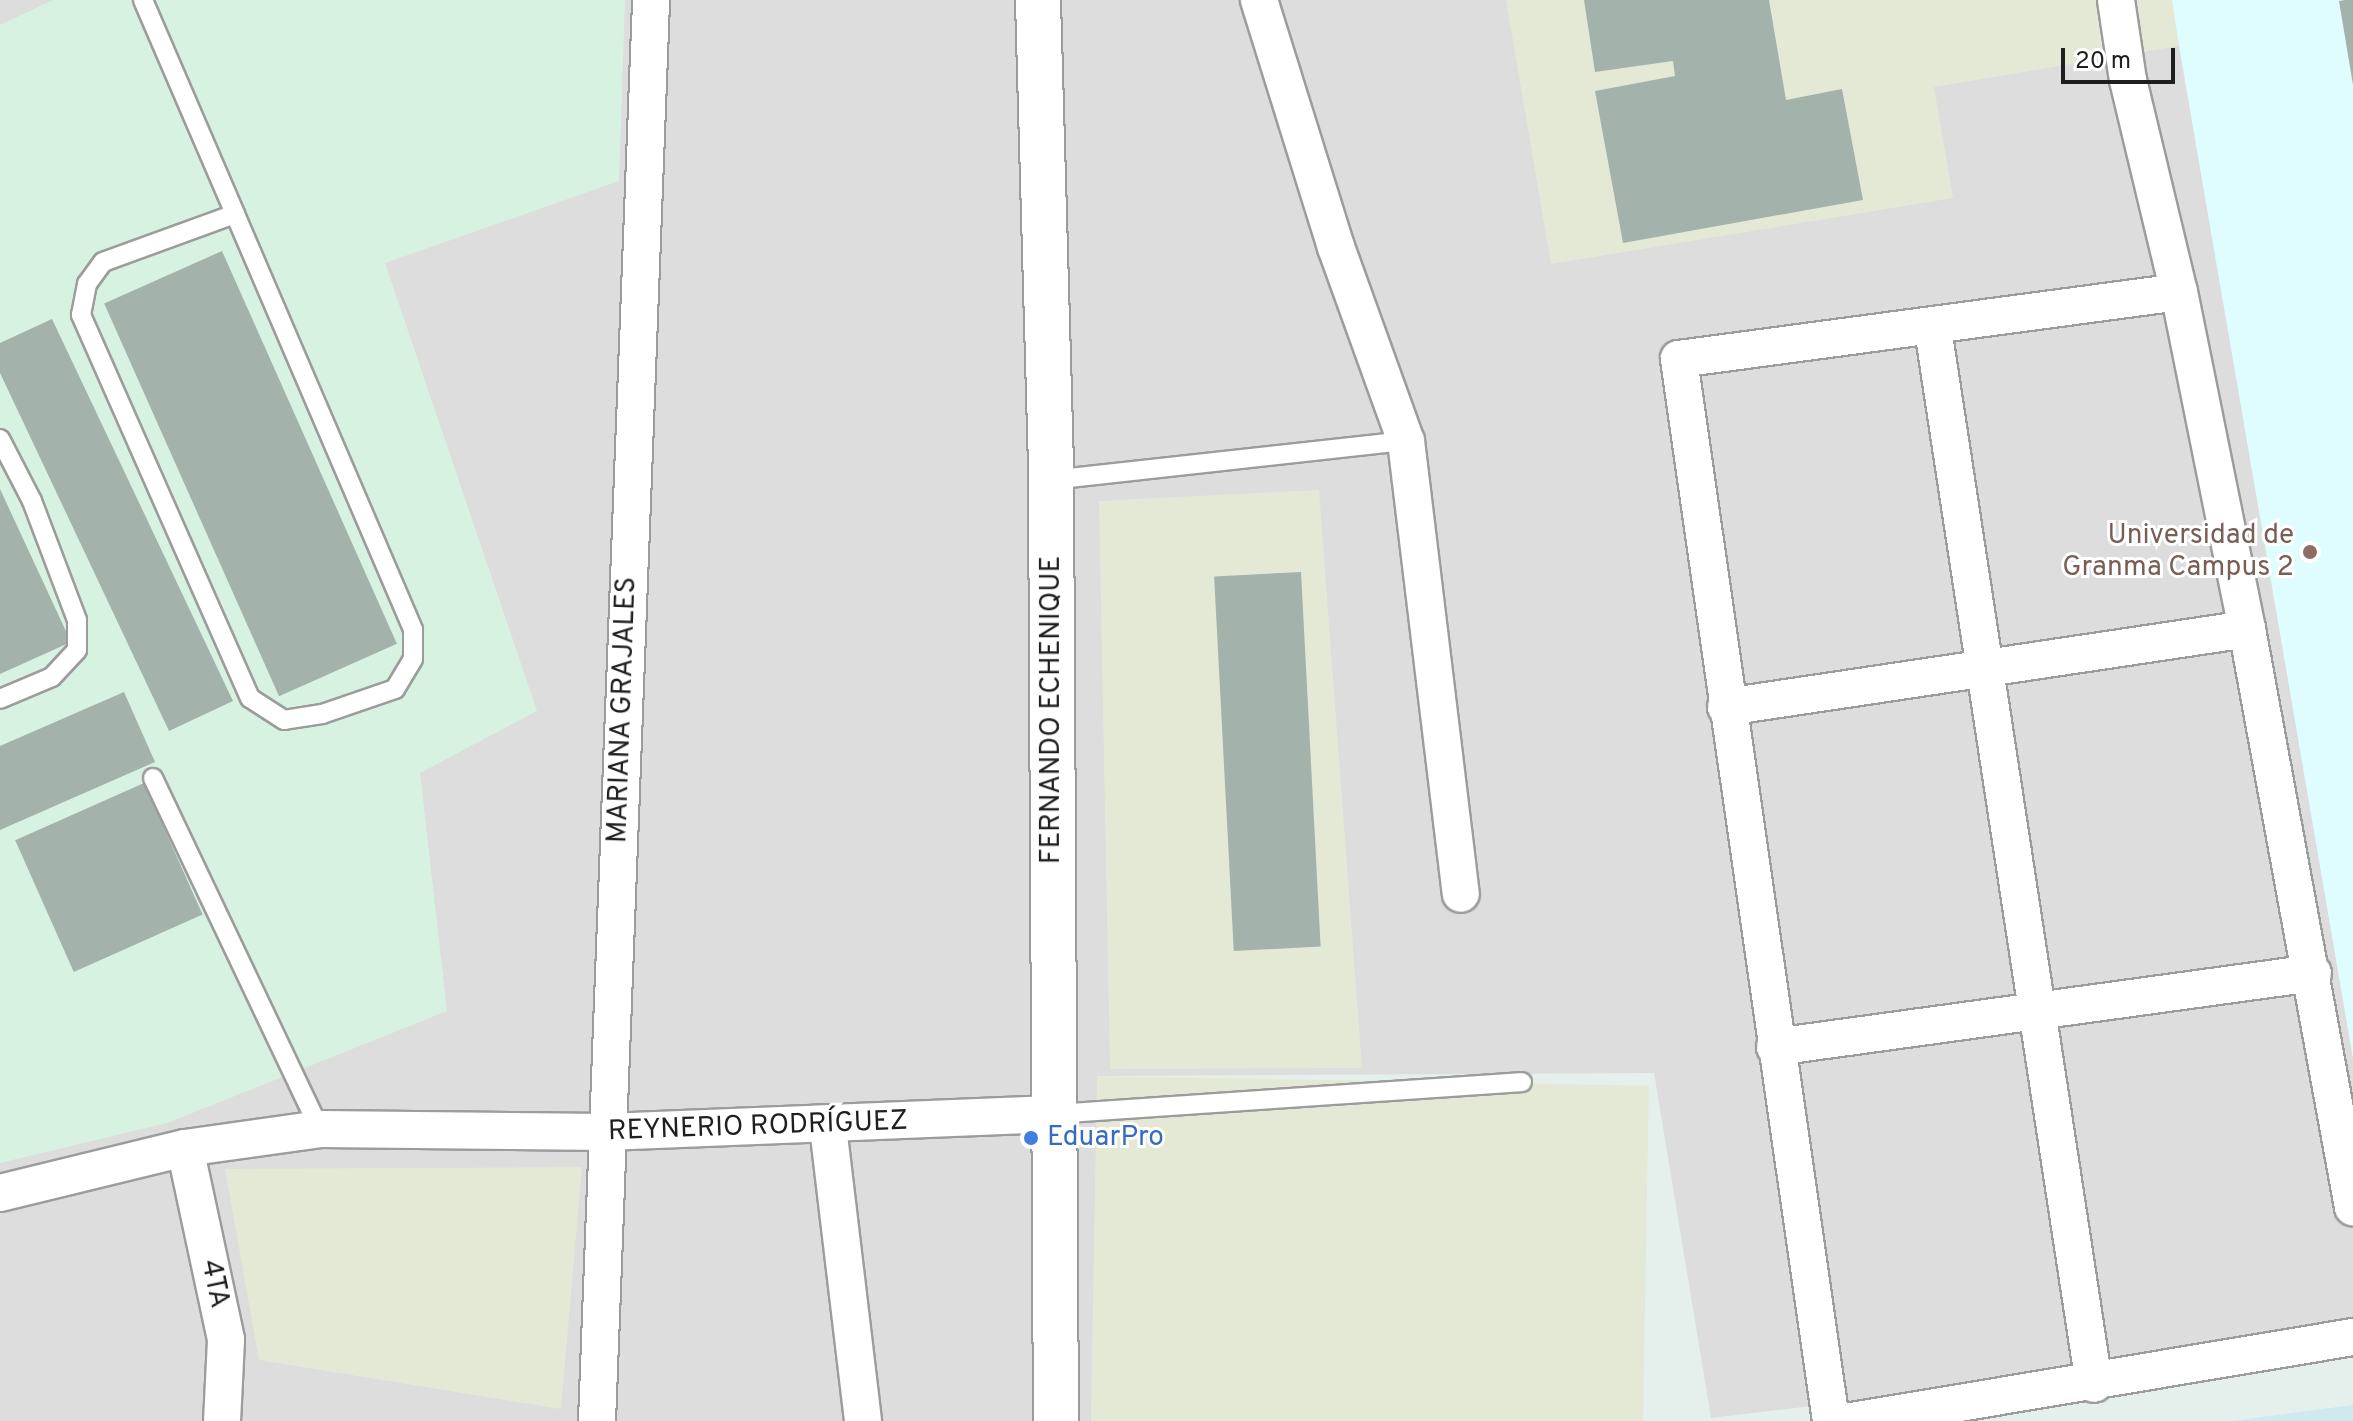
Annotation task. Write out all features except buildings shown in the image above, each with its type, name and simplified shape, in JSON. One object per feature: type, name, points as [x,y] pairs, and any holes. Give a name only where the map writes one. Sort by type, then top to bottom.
[{"type":"street","name":"MARIANA GRAJALES","points":[[597,1421],[651,0]]},
{"type":"street","name":"FERNANDO ECHENIQUE","points":[[1038,0],[1051,480],[1056,1421]]},
{"type":"street","points":[[1259,0],[1336,247],[1406,441],[1461,894]]},
{"type":"street","points":[[2116,0],[2128,80],[2179,292],[2247,629],[2313,973],[2353,1207]]},
{"type":"street","points":[[1831,1421],[1726,707],[1679,359],[1933,329],[2179,292]]},
{"type":"street","points":[[1933,329],[2094,1384]]},
{"type":"street","points":[[1726,707],[2247,629]]},
{"type":"street","points":[[1775,1047],[2313,973]]},
{"type":"street","name":"REYNERIO RODRÍGUEZ","points":[[0,1193],[185,1148],[320,1129],[606,1132],[828,1127],[1053,1114]]},
{"type":"street","points":[[828,1127],[863,1421]]},
{"type":"street","name":"4TA","points":[[185,1148],[226,1340],[222,1421]]},
{"type":"street","points":[[1852,1421],[2094,1384],[2353,1337]]},
{"type":"lane","points":[[143,0],[235,214],[413,630],[413,659],[395,689],[322,714],[284,720],[250,698],[81,315],[87,284],[103,262],[235,214]]},
{"type":"lane","points":[[0,439],[32,501],[77,620],[77,650],[52,677],[0,699]]},
{"type":"lane","points":[[1051,480],[1406,441]]},
{"type":"lane","points":[[153,778],[320,1129]]},
{"type":"lane","name":"REYNERIO RODRÍGUEZ","points":[[1053,1114],[1522,1082]]},
{"type":"shaded area","points":[[0,0],[2172,0],[2353,1058],[2353,1342],[1711,1418],[1654,1073],[1097,1076],[1102,1421],[0,1421]]},
{"type":"shaded area","points":[[53,0],[625,0],[619,181],[385,263],[537,711],[420,773],[447,1011],[167,1123],[0,1163],[0,25]]},
{"type":"shaded area","points":[[1506,0],[2172,0],[2179,46],[1934,87],[1953,198],[1551,264]]},
{"type":"shaded area","name":"Universidad de Granma Campus 2","points":[[2172,0],[2353,0],[2353,1058],[2179,46]]},
{"type":"shaded area","points":[[1319,490],[1362,1068],[1110,1069],[1099,501]]},
{"type":"shaded area","points":[[1097,1076],[1649,1086],[1643,1421],[1091,1421]]},
{"type":"shaded area","points":[[582,1167],[561,1409],[259,1360],[225,1169]]},
{"type":"shaded area","points":[[2353,1405],[2353,1421],[2232,1421]]},
{"type":"place","name":"Universidad de Granma Campus 2","points":[[2310,552]]},
{"type":"place","name":"EduarPro","points":[[1031,1138]]}]
